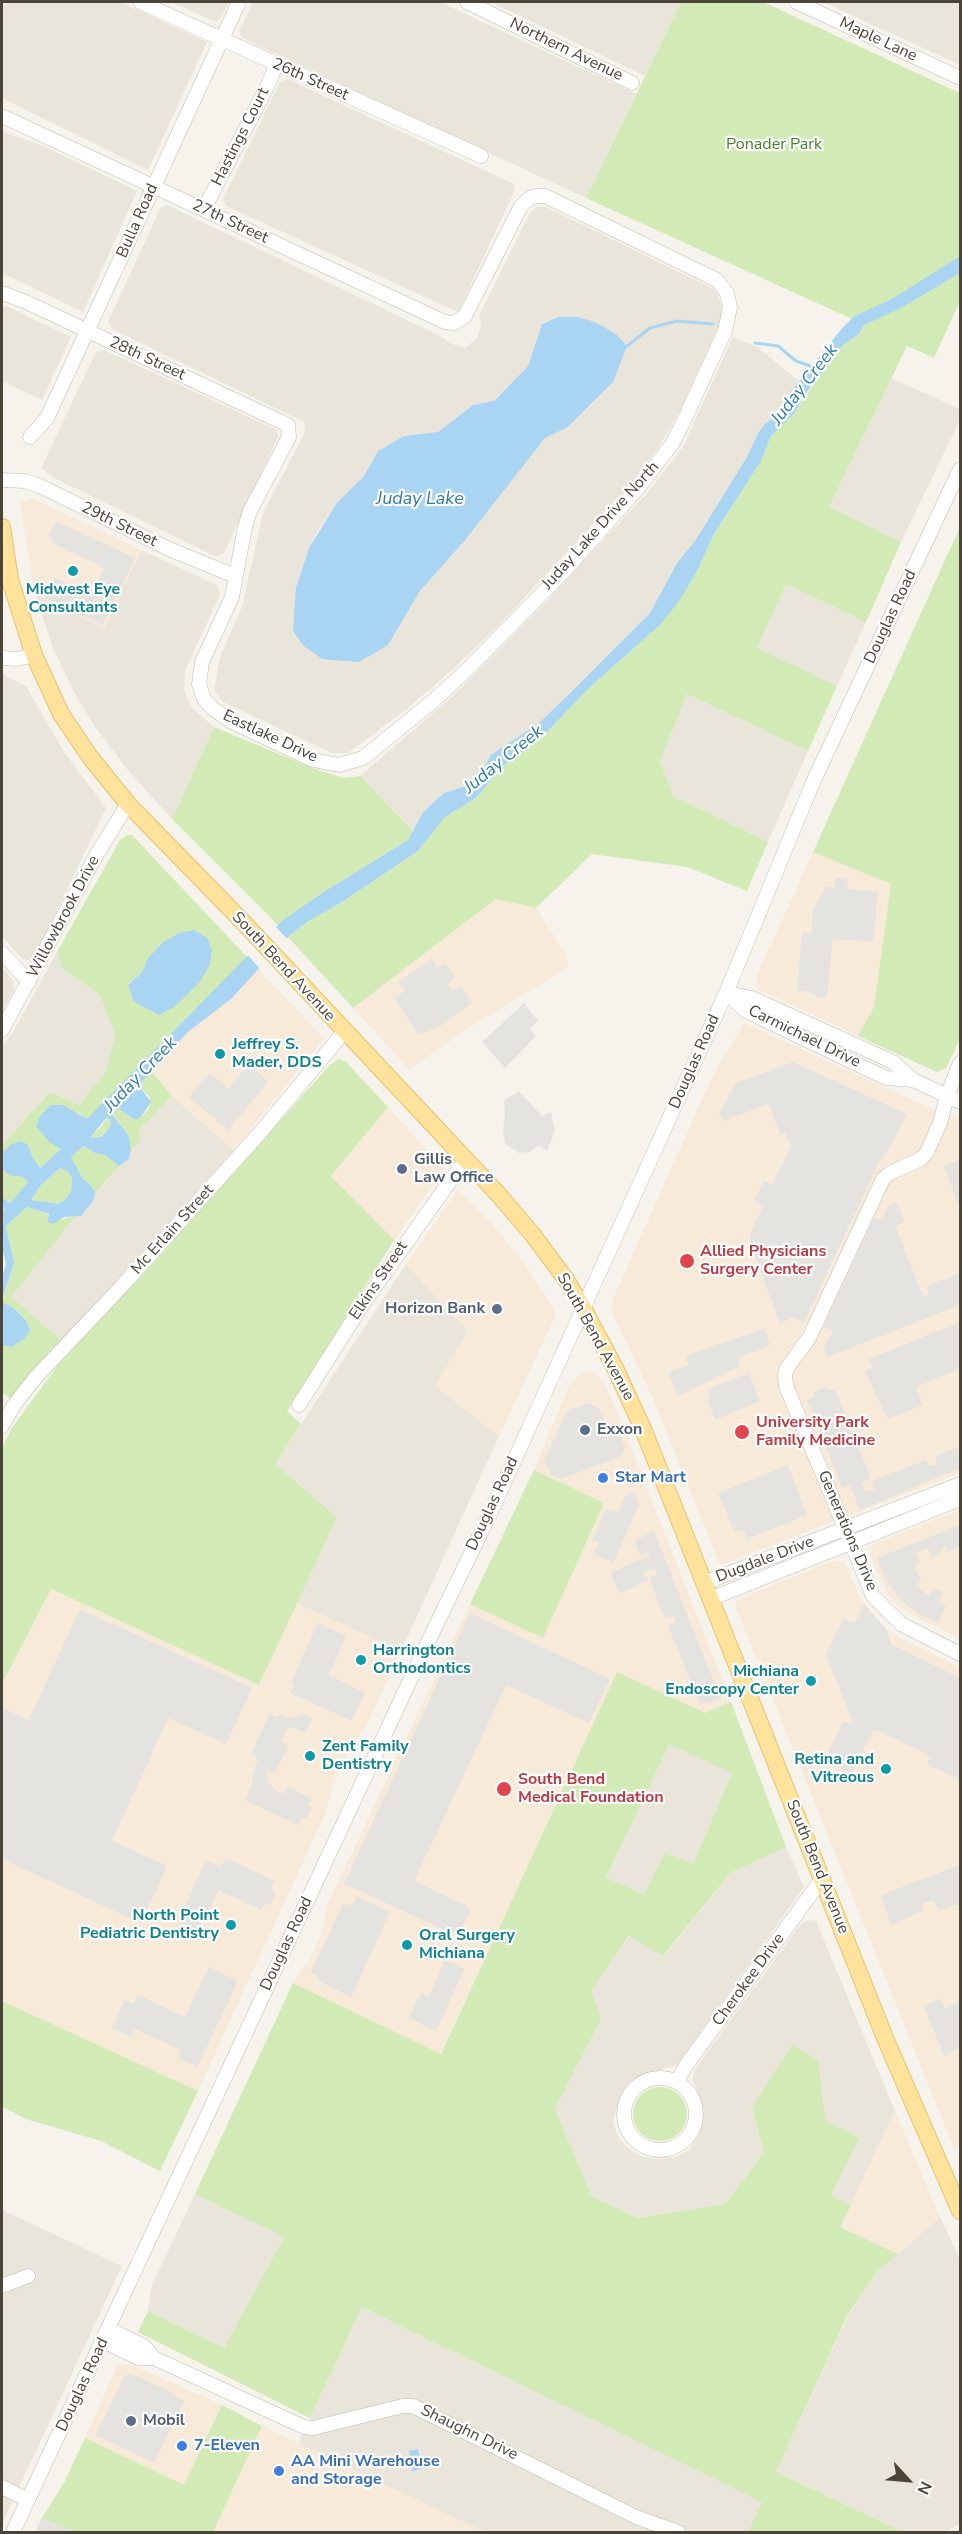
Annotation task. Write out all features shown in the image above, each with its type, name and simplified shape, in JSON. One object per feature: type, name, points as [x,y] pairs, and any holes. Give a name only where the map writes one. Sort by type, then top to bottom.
[{"type":"main road","name":"South Bend Avenue","points":[[2,527],[10,580],[34,655],[62,714],[90,757],[128,804],[243,922],[533,1235],[567,1281],[583,1308],[644,1429],[889,2049],[960,2211]]},
{"type":"street","name":"26th Street","points":[[140,2],[480,156]]},
{"type":"street","name":"Bulla Road","points":[[30,437],[47,418],[239,2]]},
{"type":"street","name":"Northern Avenue","points":[[467,2],[632,83]]},
{"type":"street","name":"Maple Lane","points":[[796,2],[960,78]]},
{"type":"street","name":"Hastings Court","points":[[204,209],[276,65]]},
{"type":"street","name":"27th Street","points":[[2,116],[446,322],[460,321]]},
{"type":"street","name":"Juday Lake Drive North","points":[[351,763],[363,758],[400,730],[468,669],[639,487],[672,444],[725,331],[730,307],[727,293],[717,280],[545,196],[537,196],[525,201],[503,237],[465,316],[460,321]]},
{"type":"street","name":"28th Street","points":[[2,293],[262,412],[285,423],[290,429],[289,437],[244,527],[236,576]]},
{"type":"street","name":"Douglas Road","points":[[13,2532],[426,1644],[490,1514],[726,993],[814,780],[960,470]]},
{"type":"street","name":"29th Street","points":[[2,480],[10,478],[25,480],[40,486],[169,549],[223,573],[236,576]]},
{"type":"street","name":"Eastlake Drive","points":[[236,576],[227,611],[202,662],[199,674],[200,690],[212,708],[232,722],[313,760],[327,764],[351,763]]},
{"type":"street","points":[[2,658],[17,659],[34,655]]},
{"type":"street","name":"Willowbrook Drive","points":[[2,1030],[94,860],[128,804]]},
{"type":"street","points":[[2,953],[29,982]]},
{"type":"street","name":"Carmichael Drive","points":[[726,993],[752,998],[893,1062],[913,1080],[960,1102]]},
{"type":"street","name":"Carmichael Drive","points":[[726,993],[746,1011],[886,1078],[913,1080]]},
{"type":"street","points":[[810,1040],[816,1027]]},
{"type":"street","name":"Mc Erlain Street","points":[[2,1426],[14,1405],[36,1377],[122,1286],[259,1134],[344,1032]]},
{"type":"street","name":"Generations Drive","points":[[960,1063],[947,1096],[940,1123],[927,1152],[921,1159],[890,1173],[883,1179],[809,1338],[787,1368],[785,1375],[786,1386],[864,1578],[881,1606],[907,1628],[960,1654]]},
{"type":"street","name":"Elkins Street","points":[[299,1405],[363,1304],[465,1160]]},
{"type":"street","name":"Dugdale Drive","points":[[707,1591],[848,1535],[960,1484]]},
{"type":"street","name":"Dugdale Drive","points":[[848,1535],[960,1499]]},
{"type":"street","name":"Cherokee Drive","points":[[677,2081],[822,1879]]},
{"type":"street","points":[[655,2078],[677,2081],[692,2095],[696,2105],[697,2115],[690,2135],[674,2148],[664,2150],[643,2146],[627,2130],[624,2119],[628,2097],[635,2088],[655,2078]]},
{"type":"street","points":[[2,2286],[27,2276]]},
{"type":"street","name":"Shaughn Drive","points":[[106,2335],[138,2358],[154,2358],[304,2427],[313,2428],[403,2406],[413,2406],[636,2517],[678,2532]]},
{"type":"street","points":[[2,2487],[28,2500]]},
{"type":"shaded area","points":[[2,2],[120,2],[207,42],[148,170],[2,98]]},
{"type":"shaded area","points":[[171,2],[229,2],[220,20],[213,21]]},
{"type":"shaded area","points":[[253,2],[440,2],[636,94],[586,198],[242,38],[239,31]]},
{"type":"shaded area","points":[[491,2],[681,2],[645,76]]},
{"type":"shaded area","points":[[823,2],[960,2],[960,65]]},
{"type":"shaded area","points":[[287,79],[514,184],[515,190],[458,312],[226,206],[223,199],[280,82]]},
{"type":"shaded area","points":[[2,131],[45,147],[137,191],[83,312],[2,273]]},
{"type":"shaded area","points":[[167,205],[440,336],[452,344],[465,348],[477,338],[481,326],[479,315],[530,213],[537,207],[546,207],[714,289],[720,300],[723,316],[681,409],[659,447],[632,482],[498,626],[452,670],[408,708],[348,753],[332,753],[223,702],[214,690],[220,657],[242,607],[263,513],[305,432],[304,422],[112,329],[108,322],[161,207]],"holes":[[[558,317],[597,323],[616,334],[627,346],[593,403],[568,427],[545,438],[466,539],[420,591],[388,645],[296,587],[309,548],[319,529],[336,504],[364,476],[378,451],[404,436],[438,432],[473,405],[493,401],[528,366],[542,323]]]},
{"type":"shaded area","points":[[6,306],[71,337],[42,400],[2,381],[2,308]]},
{"type":"shaded area","points":[[733,337],[757,347],[799,381],[785,401],[784,407],[758,433],[747,457],[695,541],[677,563],[650,613],[539,723],[491,755],[481,773],[469,785],[444,793],[423,812],[413,831],[360,776],[454,695],[544,604],[648,492],[683,447]]},
{"type":"shaded area","points":[[104,350],[277,430],[278,437],[224,553],[217,557],[54,478],[41,468],[96,352]]},
{"type":"shaded area","points":[[891,378],[960,409],[960,420],[901,542],[829,507]]},
{"type":"shaded area","points":[[32,498],[141,550],[104,628],[35,594],[20,503]]},
{"type":"shaded area","points":[[56,521],[135,558],[103,625],[45,598],[55,578],[92,595],[104,568],[53,543],[49,535]]},
{"type":"shaded area","points":[[141,550],[217,585],[220,594],[185,671],[184,690],[192,708],[214,727],[172,819],[127,769],[95,727],[74,692],[53,648],[35,594],[104,628]]},
{"type":"shaded area","points":[[786,584],[866,622],[837,686],[756,649]]},
{"type":"shaded area","points":[[2,674],[26,686],[64,752],[106,808],[35,957],[28,960],[22,959],[2,936]]},
{"type":"shaded area","points":[[687,694],[808,751],[768,842],[673,796],[660,761]]},
{"type":"shaded area","points":[[813,852],[891,884],[874,1007],[858,1036],[758,989],[756,977]]},
{"type":"shaded area","points":[[835,878],[848,879],[847,889],[878,892],[873,942],[833,939],[827,997],[819,997],[807,991],[797,991],[802,933],[811,933],[813,909],[826,887],[834,887]]},
{"type":"shaded area","points":[[496,899],[536,908],[563,949],[569,967],[481,1020],[409,1069],[353,1008]]},
{"type":"shaded area","points":[[57,952],[62,968],[100,995],[115,1035],[106,1071],[79,1105],[50,1092],[2,1145],[2,1047],[13,1032]]},
{"type":"shaded area","points":[[432,959],[438,968],[446,964],[455,978],[447,984],[452,991],[461,986],[472,1003],[439,1027],[418,1034],[394,998],[405,991],[398,982]]},
{"type":"shaded area","points":[[2,967],[14,981],[13,991],[2,1013]]},
{"type":"shaded area","points":[[258,969],[324,1038],[234,1150],[172,1096],[151,1071],[188,1032],[241,990],[245,982]]},
{"type":"shaded area","points":[[524,1003],[538,1021],[530,1029],[536,1036],[505,1068],[482,1042]]},
{"type":"shaded area","points":[[744,1023],[928,1107],[960,1118],[960,1473],[720,1565],[652,1396],[613,1315],[612,1306],[613,1299],[712,1077]]},
{"type":"shaded area","points":[[793,1062],[907,1114],[890,1147],[878,1164],[804,1322],[793,1317],[780,1324],[750,1241],[750,1235],[763,1206],[754,1201],[764,1181],[773,1184],[791,1146],[785,1133],[780,1134],[769,1104],[723,1121],[719,1113],[736,1083]]},
{"type":"shaded area","points":[[249,1064],[268,1082],[228,1130],[189,1097],[209,1073],[229,1088]]},
{"type":"shaded area","points":[[519,1091],[542,1116],[551,1112],[555,1131],[547,1151],[539,1145],[530,1152],[519,1153],[505,1144],[504,1100]]},
{"type":"shaded area","points":[[172,1096],[234,1150],[62,1341],[10,1297],[76,1216],[81,1216],[94,1200],[95,1193],[119,1166],[129,1159],[131,1150],[139,1141],[139,1130]]},
{"type":"shaded area","points":[[388,1107],[444,1169],[394,1240],[331,1176]]},
{"type":"shaded area","points":[[960,1159],[960,1209],[944,1166]]},
{"type":"shaded area","points":[[458,1190],[493,1225],[525,1264],[554,1308],[555,1317],[499,1436],[435,1386],[468,1331],[406,1264]]},
{"type":"shaded area","points":[[897,1202],[904,1222],[896,1228],[923,1296],[929,1295],[926,1287],[960,1273],[960,1305],[827,1357],[824,1348],[832,1331],[823,1327],[874,1218],[882,1220],[888,1206]]},
{"type":"shaded area","points":[[406,1264],[468,1331],[435,1386],[499,1436],[401,1651],[296,1603],[337,1517],[275,1464]]},
{"type":"shaded area","points":[[960,1322],[960,1369],[916,1387],[923,1405],[888,1419],[865,1371],[873,1368],[869,1359]]},
{"type":"shaded area","points":[[765,1328],[770,1345],[738,1358],[739,1367],[678,1396],[668,1372],[689,1366],[686,1356]]},
{"type":"shaded area","points":[[587,1371],[599,1375],[611,1397],[731,1702],[705,1714],[617,1673],[440,2054],[293,1983],[309,1961],[322,1933],[328,1903],[470,1604],[543,1637],[604,1503],[534,1470],[569,1386],[581,1372]]},
{"type":"shaded area","points":[[749,1373],[760,1401],[715,1420],[708,1400],[710,1397],[708,1389]]},
{"type":"shaded area","points":[[825,1387],[829,1391],[835,1389],[871,1478],[862,1483],[866,1492],[875,1490],[872,1481],[926,1460],[930,1466],[937,1465],[936,1456],[960,1446],[960,1468],[860,1510],[850,1485],[842,1488],[807,1400],[814,1397],[814,1392]]},
{"type":"shaded area","points":[[589,1403],[599,1409],[608,1428],[613,1431],[618,1429],[625,1448],[621,1456],[561,1479],[549,1474],[550,1469],[543,1462],[566,1414],[571,1409]]},
{"type":"shaded area","points":[[788,1465],[807,1515],[747,1539],[744,1530],[735,1532],[718,1493]]},
{"type":"shaded area","points":[[635,1492],[639,1505],[613,1563],[594,1554],[599,1543],[592,1540],[606,1509],[618,1512],[625,1496]]},
{"type":"shaded area","points":[[960,1510],[960,1639],[896,1604],[886,1590],[870,1555],[873,1545],[878,1542]]},
{"type":"shaded area","points":[[960,1525],[960,1547],[948,1552],[945,1545],[939,1555],[932,1558],[928,1548],[916,1553],[920,1563],[915,1565],[915,1569],[921,1579],[916,1586],[929,1596],[934,1588],[943,1592],[939,1602],[946,1605],[938,1622],[919,1614],[901,1600],[887,1582],[877,1558]]},
{"type":"shaded area","points":[[654,1531],[721,1699],[710,1703],[700,1705],[668,1626],[677,1621],[674,1616],[665,1619],[649,1578],[657,1572],[653,1569],[644,1572],[648,1581],[620,1593],[610,1573],[649,1556],[649,1551],[640,1555],[634,1541]]},
{"type":"shaded area","points":[[832,1561],[844,1562],[861,1598],[887,1629],[903,1640],[960,1667],[960,2140],[955,2151],[735,1605],[739,1599]]},
{"type":"shaded area","points":[[50,1589],[259,1685],[296,1603],[401,1651],[366,1727],[349,1748],[336,1777],[325,1814],[198,2091],[2,2001],[2,1684]]},
{"type":"shaded area","points":[[864,1604],[887,1630],[891,1644],[960,1678],[960,1780],[927,1764],[930,1758],[927,1754],[874,1729],[852,1773],[825,1760],[843,1721],[850,1724],[853,1721],[826,1655],[843,1619],[855,1623]]},
{"type":"shaded area","points":[[80,1609],[252,1688],[226,1744],[168,1718],[112,1841],[167,1866],[141,1923],[2,1859],[2,1708],[29,1720]]},
{"type":"shaded area","points":[[470,1613],[610,1679],[589,1723],[506,1685],[414,1881],[471,1908],[458,1936],[344,1884]]},
{"type":"shaded area","points":[[318,1623],[346,1636],[329,1675],[365,1693],[352,1721],[290,1693],[294,1685],[291,1682]]},
{"type":"shaded area","points":[[302,1713],[312,1718],[305,1733],[293,1727],[287,1729],[281,1741],[288,1746],[275,1773],[266,1771],[269,1783],[279,1793],[284,1793],[287,1787],[311,1798],[308,1805],[312,1808],[307,1819],[302,1817],[298,1825],[245,1800],[253,1782],[252,1777],[258,1759],[251,1754],[270,1714],[288,1718]]},
{"type":"shaded area","points":[[668,1743],[733,1772],[693,1864],[645,1894],[606,1879]]},
{"type":"shaded area","points":[[786,1847],[804,1887],[677,2065],[640,2076],[628,2084],[618,2102],[613,2123],[619,2138],[629,2149],[643,2157],[659,2159],[675,2157],[689,2150],[699,2135],[703,2119],[702,2106],[693,2079],[695,2069],[800,1925],[808,1920],[816,1921],[895,2111],[851,2205],[831,2196],[818,2060],[752,2108],[764,2153],[725,2204],[638,2218],[592,2197],[555,2109],[601,2019],[590,1990],[630,1936],[664,1956],[730,1873]]},
{"type":"shaded area","points":[[226,1858],[275,1881],[271,1890],[276,1892],[270,1905],[265,1903],[261,1910],[218,1890],[198,1931],[178,1922],[206,1860],[220,1867]]},
{"type":"shaded area","points":[[960,1865],[960,1905],[939,1911],[933,1900],[922,1904],[923,1911],[891,1925],[881,1895]]},
{"type":"shaded area","points":[[357,1896],[390,1912],[351,1997],[317,1980],[318,1976],[311,1972],[343,1904],[352,1906]]},
{"type":"shaded area","points":[[445,1960],[464,1969],[436,2031],[409,2018],[421,1993],[429,1997]]},
{"type":"shaded area","points":[[209,1967],[238,1981],[197,2067],[178,2058],[181,2050],[135,2029],[131,2037],[112,2029],[124,2000],[133,2004],[138,1995],[185,2017]]},
{"type":"shaded area","points":[[940,1999],[945,2008],[960,2001],[960,2048],[944,2056],[924,2006]]},
{"type":"shaded area","points":[[895,2111],[940,2217],[898,2254],[840,2227]]},
{"type":"shaded area","points":[[195,2194],[284,2237],[224,2348],[148,2311],[152,2285]]},
{"type":"shaded area","points":[[2,2210],[122,2266],[2,2524]]},
{"type":"shaded area","points":[[940,2217],[960,2259],[960,2524],[944,2532],[903,2532],[776,2472],[849,2314],[878,2271]]},
{"type":"shaded area","points":[[362,2307],[763,2502],[748,2532],[485,2532],[298,2444]]},
{"type":"shaded area","points":[[130,2364],[222,2405],[184,2485],[85,2438],[117,2366]]},
{"type":"shaded area","points":[[128,2374],[175,2394],[184,2401],[154,2463],[96,2435],[124,2377]]},
{"type":"shaded area","points":[[262,2426],[485,2532],[213,2532]]},
{"type":"shaded area","points":[[42,2518],[77,2532],[35,2532]]},
{"type":"green space","name":"Ponader Park","points":[[681,2],[763,2],[960,93],[960,301],[934,358],[907,346],[829,507],[901,542],[866,622],[786,584],[757,648],[837,686],[808,751],[687,694],[660,761],[673,796],[768,842],[747,891],[687,867],[592,854],[536,908],[496,899],[353,1008],[288,937],[307,922],[342,902],[418,851],[445,817],[476,798],[503,766],[545,734],[590,687],[660,625],[697,571],[714,534],[761,461],[771,436],[794,414],[825,368],[843,345],[859,334],[863,324],[586,198]]},
{"type":"green space","points":[[960,527],[960,1039],[946,1068],[937,1072],[858,1036],[874,1007],[891,884],[813,852]]},
{"type":"green space","points":[[214,727],[315,769],[343,778],[360,776],[413,831],[408,840],[322,893],[278,925],[172,819]]},
{"type":"green space","points":[[127,835],[132,835],[247,957],[87,1120],[79,1113],[40,1116],[37,1126],[49,1142],[61,1149],[40,1168],[28,1145],[3,1152],[2,1158],[2,1145],[50,1092],[79,1105],[106,1071],[115,1035],[100,995],[62,968],[57,952],[120,840]],"holes":[[[179,933],[159,1015],[134,1002],[128,984],[142,972],[148,958],[163,942]]]},
{"type":"green space","points":[[338,1059],[345,1061],[388,1107],[331,1176],[394,1240],[287,1411],[301,1424],[275,1464],[337,1517],[259,1685],[51,1589],[2,1684],[2,1448],[12,1428],[58,1365],[156,1260],[329,1066]]},
{"type":"green space","points":[[151,1071],[172,1096],[139,1130],[140,1141],[131,1150],[129,1136],[111,1112],[117,1108],[134,1120],[140,1118],[149,1109],[150,1098],[139,1086]]},
{"type":"green space","points":[[107,1117],[111,1121],[110,1127],[100,1137],[89,1138],[101,1127]]},
{"type":"green space","points":[[83,1146],[95,1153],[105,1155],[119,1166],[95,1193],[90,1184],[83,1179],[71,1157]]},
{"type":"green space","points":[[2,1167],[5,1172],[23,1177],[28,1182],[10,1203],[3,1198]]},
{"type":"green space","points":[[60,1168],[69,1172],[72,1179],[71,1191],[66,1199],[59,1204],[31,1200],[41,1185]]},
{"type":"green space","points":[[27,1207],[57,1220],[76,1216],[11,1297],[62,1341],[11,1398],[2,1393],[2,1345],[11,1347],[29,1330],[26,1319],[14,1308],[2,1302],[14,1263],[6,1226]]},
{"type":"green space","points":[[534,1470],[604,1503],[543,1638],[470,1604]]},
{"type":"green space","points":[[617,1672],[705,1713],[731,1702],[786,1847],[730,1873],[663,1956],[629,1936],[591,1990],[601,2019],[555,2109],[592,2197],[638,2218],[725,2204],[764,2153],[752,2108],[792,2045],[818,2060],[825,2120],[859,2138],[831,2195],[851,2205],[840,2227],[898,2254],[878,2271],[848,2314],[776,2472],[903,2532],[748,2532],[762,2502],[362,2307],[310,2418],[138,2332],[148,2311],[224,2348],[284,2237],[195,2194],[293,1983],[441,2054]],"holes":[[[669,1744],[732,1773],[693,1864],[665,1853],[644,1894],[606,1878]]]},
{"type":"green space","points":[[2,2001],[198,2091],[160,2171],[101,2141],[29,2120],[2,2107]]},
{"type":"green space","points":[[655,2087],[665,2087],[679,2095],[685,2104],[687,2114],[685,2124],[679,2133],[665,2141],[655,2141],[638,2129],[633,2119],[633,2109],[645,2092]]},
{"type":"green space","points":[[222,2405],[262,2426],[213,2532],[77,2532],[42,2518],[65,2481],[85,2438],[184,2485]]},
{"type":"water","name":"Juday Creek","points":[[960,256],[960,273],[901,308],[864,325],[859,334],[843,345],[809,389],[794,414],[771,436],[761,461],[714,534],[697,571],[679,601],[660,625],[590,687],[545,734],[503,766],[476,798],[445,817],[418,851],[342,902],[307,922],[288,937],[232,998],[188,1032],[151,1071],[139,1086],[151,1102],[140,1118],[135,1120],[117,1108],[114,1109],[111,1113],[129,1136],[131,1150],[129,1159],[119,1166],[105,1155],[95,1153],[83,1146],[71,1157],[83,1179],[90,1184],[95,1193],[94,1200],[81,1216],[64,1217],[53,1224],[48,1222],[49,1214],[27,1207],[6,1226],[14,1263],[2,1300],[2,1277],[6,1264],[2,1247],[4,1210],[2,1189],[3,1198],[10,1203],[28,1182],[23,1177],[5,1172],[2,1167],[3,1152],[12,1144],[21,1141],[28,1145],[40,1168],[61,1149],[49,1142],[36,1126],[40,1116],[51,1105],[63,1105],[87,1119],[282,921],[322,893],[408,840],[423,812],[444,793],[469,785],[481,773],[491,755],[539,723],[650,613],[677,563],[695,541],[747,457],[758,433],[765,424],[780,413],[792,390],[843,327],[855,316],[892,299]],"holes":[[[107,1117],[111,1121],[110,1127],[101,1137],[90,1138]],[[60,1168],[69,1172],[72,1179],[71,1191],[66,1199],[59,1204],[31,1200],[41,1185]]]},
{"type":"water","name":"Juday Lake","points":[[558,317],[578,317],[597,323],[616,334],[627,346],[613,382],[568,427],[545,438],[466,539],[420,591],[388,645],[359,662],[322,659],[304,646],[293,631],[296,587],[309,548],[336,504],[364,476],[378,451],[404,436],[438,432],[473,405],[494,401],[528,366],[542,324]]},
{"type":"water","points":[[194,930],[207,938],[212,950],[210,964],[200,982],[174,1007],[159,1015],[134,1002],[128,985],[142,972],[148,958],[163,942],[179,933]]},
{"type":"water","points":[[2,1302],[14,1308],[26,1320],[30,1330],[24,1339],[11,1347],[2,1345]]},
{"type":"water","points":[[418,2449],[422,2469],[412,2471],[409,2451]]},
{"type":"pier","points":[[274,925],[289,941],[261,970],[246,953]]},
{"type":"waterway","points":[[627,346],[650,328],[677,321],[713,324]]},
{"type":"waterway","name":"Juday Creek","points":[[755,343],[778,346],[796,361],[813,367]]},
{"type":"place","name":"Midwest Eye Consultants","points":[[73,571]]},
{"type":"place","name":"Jeffrey S. Mader, DDS","points":[[220,1054]]},
{"type":"place","name":"Gillis Law Office","points":[[402,1169]]},
{"type":"place","name":"Allied Physicians Surgery Center","points":[[687,1261]]},
{"type":"place","name":"Horizon Bank","points":[[497,1309]]},
{"type":"place","name":"Exxon","points":[[585,1430]]},
{"type":"place","name":"University Park Family Medicine","points":[[742,1432]]},
{"type":"place","name":"Star Mart","points":[[603,1478]]},
{"type":"place","name":"Harrington Orthodontics","points":[[361,1660]]},
{"type":"place","name":"Michiana Endoscopy Center","points":[[811,1681]]},
{"type":"place","name":"Zent Family Dentistry","points":[[310,1756]]},
{"type":"place","name":"Retina and Vitreous","points":[[886,1769]]},
{"type":"place","name":"South Bend Medical Foundation","points":[[504,1789]]},
{"type":"place","name":"North Point Pediatric Dentistry","points":[[231,1925]]},
{"type":"place","name":"Oral Surgery Michiana","points":[[407,1945]]},
{"type":"place","name":"Mobil","points":[[131,2421]]},
{"type":"place","name":"7-Eleven","points":[[182,2446]]},
{"type":"place","name":"AA Mini Warehouse and Storage","points":[[279,2471]]}]
